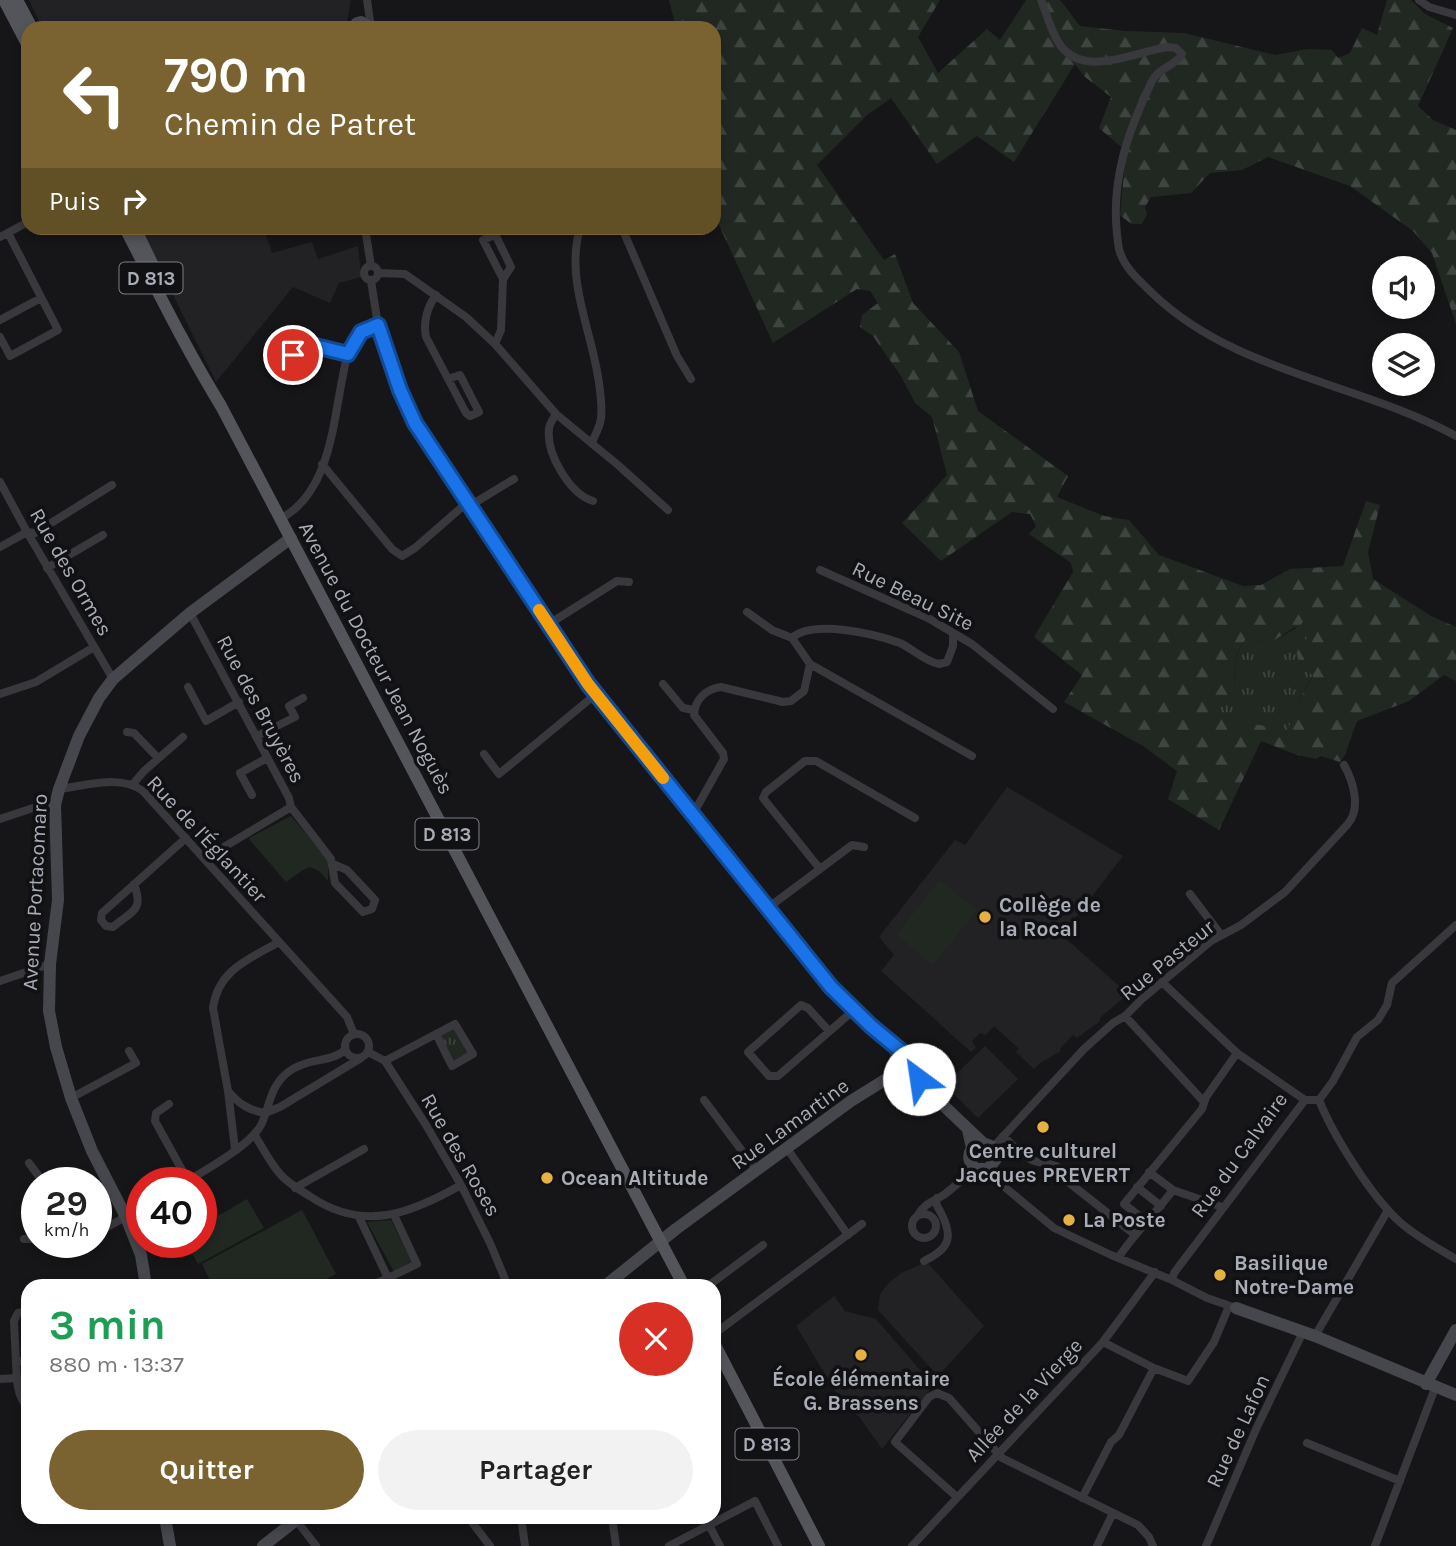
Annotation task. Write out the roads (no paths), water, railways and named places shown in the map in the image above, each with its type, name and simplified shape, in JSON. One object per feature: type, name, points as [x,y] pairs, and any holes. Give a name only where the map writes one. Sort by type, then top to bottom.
[{"type":"main road","points":[[4,0],[21,33]]},
{"type":"main road","points":[[17,0],[28,21]]},
{"type":"main road","name":"Avenue du Docteur Jean Noguès","points":[[129,235],[205,373],[680,1279]]},
{"type":"main road","name":"Avenue du Docteur Jean Noguès","points":[[139,235],[151,258],[178,327]]},
{"type":"main road","name":"D 813","points":[[721,1357],[819,1546]]},
{"type":"street","points":[[358,21],[365,0]]},
{"type":"street","points":[[365,0],[370,21]]},
{"type":"street","points":[[1041,0],[1055,37],[1065,50],[1083,60],[1102,63],[1168,47],[1176,48],[1182,54],[1179,59],[1162,68],[1153,80],[1119,167],[1116,219],[1119,247],[1121,256],[1138,278],[1169,309],[1211,338],[1405,412],[1456,436]]},
{"type":"street","points":[[1419,0],[1429,7],[1456,15]]},
{"type":"street","points":[[0,337],[10,356],[58,330],[4,235],[21,226]]},
{"type":"street","points":[[366,235],[371,266]]},
{"type":"street","points":[[495,344],[501,330],[503,279],[483,240],[488,236],[495,235],[511,267],[503,279]]},
{"type":"street","points":[[579,235],[575,255],[577,291],[594,351],[601,406],[601,421],[592,443]]},
{"type":"street","points":[[625,235],[677,356],[691,379]]},
{"type":"street","points":[[371,266],[379,273]]},
{"type":"street","points":[[371,266],[367,267],[364,273],[366,279],[371,281]]},
{"type":"street","points":[[371,281],[377,278],[379,273]]},
{"type":"street","points":[[379,273],[405,274],[466,317],[495,344],[556,415],[668,510]]},
{"type":"street","points":[[371,281],[378,325],[400,390],[415,423],[596,694],[831,987],[871,1026],[903,1073],[947,1108],[968,1130],[986,1153],[998,1181],[1054,1228],[1118,1258],[1233,1307],[1309,1334],[1456,1395]]},
{"type":"street","points":[[436,295],[430,303],[425,333],[448,379],[466,413],[470,416],[479,412],[460,375],[448,379]]},
{"type":"street","points":[[0,320],[41,298]]},
{"type":"street","points":[[281,519],[292,513],[301,503],[322,464],[331,438],[348,354],[361,332],[378,325]]},
{"type":"street","points":[[272,369],[305,346],[324,346],[348,354]]},
{"type":"street","points":[[556,415],[548,431],[561,471],[577,492],[593,501]]},
{"type":"street","points":[[322,464],[392,549],[405,556],[462,507],[514,479]]},
{"type":"street","name":"Rue des Ormes","points":[[0,482],[113,679]]},
{"type":"street","points":[[0,547],[27,533],[35,533],[112,485]]},
{"type":"street","points":[[47,568],[103,535]]},
{"type":"street","name":"Avenue Portacomaro","points":[[126,1217],[92,1151],[71,1098],[48,1012],[50,964],[58,900],[55,805],[79,736],[99,698],[113,679],[190,613],[291,538]]},
{"type":"street","name":"Rue Beau Site","points":[[820,570],[928,618],[972,644],[1053,709]]},
{"type":"street","points":[[549,624],[617,582],[629,582]]},
{"type":"street","points":[[747,612],[772,630],[793,639],[810,664],[972,756]]},
{"type":"street","name":"Rue des Bruyères","points":[[190,613],[257,736],[291,807],[204,859]]},
{"type":"street","points":[[793,639],[800,632],[826,629],[877,636],[939,664],[947,662],[951,656],[953,633]]},
{"type":"street","points":[[0,694],[36,682],[94,647]]},
{"type":"street","points":[[693,814],[724,759],[723,753],[696,718],[694,710],[704,694],[712,688],[721,687],[783,702],[791,701],[804,691],[810,664]]},
{"type":"street","points":[[663,684],[683,708],[694,710]]},
{"type":"street","points":[[188,687],[206,721],[239,702]]},
{"type":"street","points":[[484,754],[499,774],[596,694]]},
{"type":"street","points":[[257,736],[295,717],[289,706],[303,698]]},
{"type":"street","points":[[127,732],[134,733],[158,758]]},
{"type":"street","points":[[133,784],[183,737]]},
{"type":"street","points":[[252,794],[240,773],[267,758]]},
{"type":"street","points":[[820,869],[763,799],[766,792],[805,761],[816,761],[915,818]]},
{"type":"street","name":"Rue Pasteur","points":[[986,1153],[1084,1049],[1211,941],[1241,925],[1285,892],[1352,820],[1354,790],[1344,765]]},
{"type":"street","name":"Rue de l'Églantier","points":[[59,789],[122,781],[133,784],[186,838],[279,942]]},
{"type":"street","points":[[0,819],[33,808],[55,805]]},
{"type":"street","points":[[291,807],[333,864],[335,883],[363,912],[372,909],[375,900],[347,870],[333,864]]},
{"type":"street","points":[[134,884],[140,900],[138,906],[113,927],[106,926],[101,920],[102,913],[134,884],[186,838]]},
{"type":"street","points":[[769,907],[852,845],[863,847]]},
{"type":"street","points":[[1190,894],[1221,935]]},
{"type":"street","points":[[1319,1100],[1333,1081],[1357,1037],[1378,1020],[1388,1005],[1392,983],[1456,925]]},
{"type":"street","points":[[235,1149],[213,1008],[214,1000],[228,972],[279,942],[347,1017],[354,1034]]},
{"type":"street","points":[[0,981],[50,964]]},
{"type":"street","name":"Rue du Calvaire","points":[[1162,982],[1237,1053],[1305,1100],[1222,1208],[1174,1273],[1172,1280]]},
{"type":"street","points":[[829,1031],[808,1008],[801,1005],[748,1052],[769,1076],[778,1076],[854,1010]]},
{"type":"street","points":[[1125,1016],[1203,1105]]},
{"type":"street","points":[[354,1034],[345,1042],[345,1050],[353,1058],[365,1055],[385,1061],[436,1034],[456,1024],[472,1054],[453,1066],[436,1034]]},
{"type":"street","points":[[228,1091],[246,1108],[265,1113],[280,1107],[365,1055],[369,1044],[365,1037],[354,1034]]},
{"type":"street","points":[[208,1167],[254,1134],[274,1087],[290,1071],[306,1062],[338,1057],[345,1050]]},
{"type":"street","points":[[71,1098],[136,1063],[129,1051]]},
{"type":"street","points":[[1148,1223],[1124,1203],[1203,1105],[1237,1053]]},
{"type":"street","name":"Rue des Roses","points":[[385,1061],[461,1185],[505,1279]]},
{"type":"street","name":"Rue Lamartine","points":[[614,1279],[660,1241],[874,1087],[903,1073],[914,1083],[920,1076],[935,1100]]},
{"type":"street","points":[[704,1100],[757,1171]]},
{"type":"street","points":[[1305,1100],[1319,1100]]},
{"type":"street","points":[[1319,1100],[1326,1121],[1388,1210],[1415,1234],[1456,1259]]},
{"type":"street","points":[[169,1104],[156,1113],[155,1121],[178,1167]]},
{"type":"street","points":[[254,1134],[279,1173],[295,1188],[318,1203],[359,1217],[394,1215],[420,1207],[461,1185]]},
{"type":"street","points":[[295,1188],[364,1149]]},
{"type":"street","points":[[788,1150],[848,1235]]},
{"type":"street","points":[[939,1200],[930,1200],[913,1220],[915,1234],[921,1237],[932,1234],[939,1200],[986,1153]]},
{"type":"street","points":[[986,1153],[1051,1162],[1077,1189],[1134,1234]]},
{"type":"street","points":[[29,1163],[32,1167]]},
{"type":"street","points":[[1149,1172],[1173,1190],[1222,1208]]},
{"type":"street","points":[[1137,1187],[1161,1206]]},
{"type":"street","points":[[1118,1258],[1134,1234],[1148,1223],[1173,1190]]},
{"type":"street","points":[[924,1261],[944,1248],[948,1240],[939,1200]]},
{"type":"street","name":"Rue de Lafon","points":[[1206,1546],[1257,1427],[1309,1334],[1388,1210]]},
{"type":"street","points":[[918,1215],[926,1214],[934,1221]]},
{"type":"street","points":[[359,1217],[388,1278],[417,1264],[394,1215]]},
{"type":"street","points":[[112,1224],[126,1217]]},
{"type":"street","points":[[721,1329],[862,1224]]},
{"type":"street","points":[[717,1279],[763,1245]]},
{"type":"street","name":"Avenue Portacomaro","points":[[141,1258],[145,1279]]},
{"type":"street","name":"Allée de la Vierge","points":[[912,1546],[1103,1342],[1155,1272]]},
{"type":"street","points":[[1103,1342],[1185,1381],[1191,1379],[1233,1307]]},
{"type":"street","points":[[21,1313],[14,1317],[17,1378],[21,1400]]},
{"type":"street","points":[[1375,1546],[1400,1481],[1431,1386],[1456,1329]]},
{"type":"street","points":[[16,1362],[21,1361]]},
{"type":"street","points":[[1082,1498],[1154,1368]]},
{"type":"street","points":[[0,1379],[17,1378]]},
{"type":"street","points":[[957,1497],[895,1442],[929,1397],[937,1393],[949,1398],[998,1454],[1141,1528],[1153,1546]]},
{"type":"street","points":[[1307,1443],[1400,1481]]},
{"type":"street","points":[[721,1519],[755,1501],[778,1546]]},
{"type":"street","points":[[1097,1546],[1113,1514]]},
{"type":"street","points":[[166,1524],[170,1546]]},
{"type":"street","points":[[263,1546],[292,1524]]},
{"type":"street","points":[[301,1524],[316,1546]]},
{"type":"street","points":[[473,1524],[489,1546]]},
{"type":"street","points":[[522,1524],[525,1546]]},
{"type":"street","points":[[613,1524],[616,1546]]},
{"type":"street","points":[[669,1546],[709,1525],[720,1546]]},
{"type":"place","name":"Collège de la Rocal","points":[[985,917]]},
{"type":"place","name":"Centre culturel Jacques PREVERT","points":[[1043,1127]]},
{"type":"place","name":"Ocean Altitude","points":[[547,1178]]},
{"type":"place","name":"La Poste","points":[[1069,1220]]},
{"type":"place","name":"Basilique Notre-Dame","points":[[1220,1275]]},
{"type":"place","name":"École élémentaire G. Brassens","points":[[861,1355]]}]
